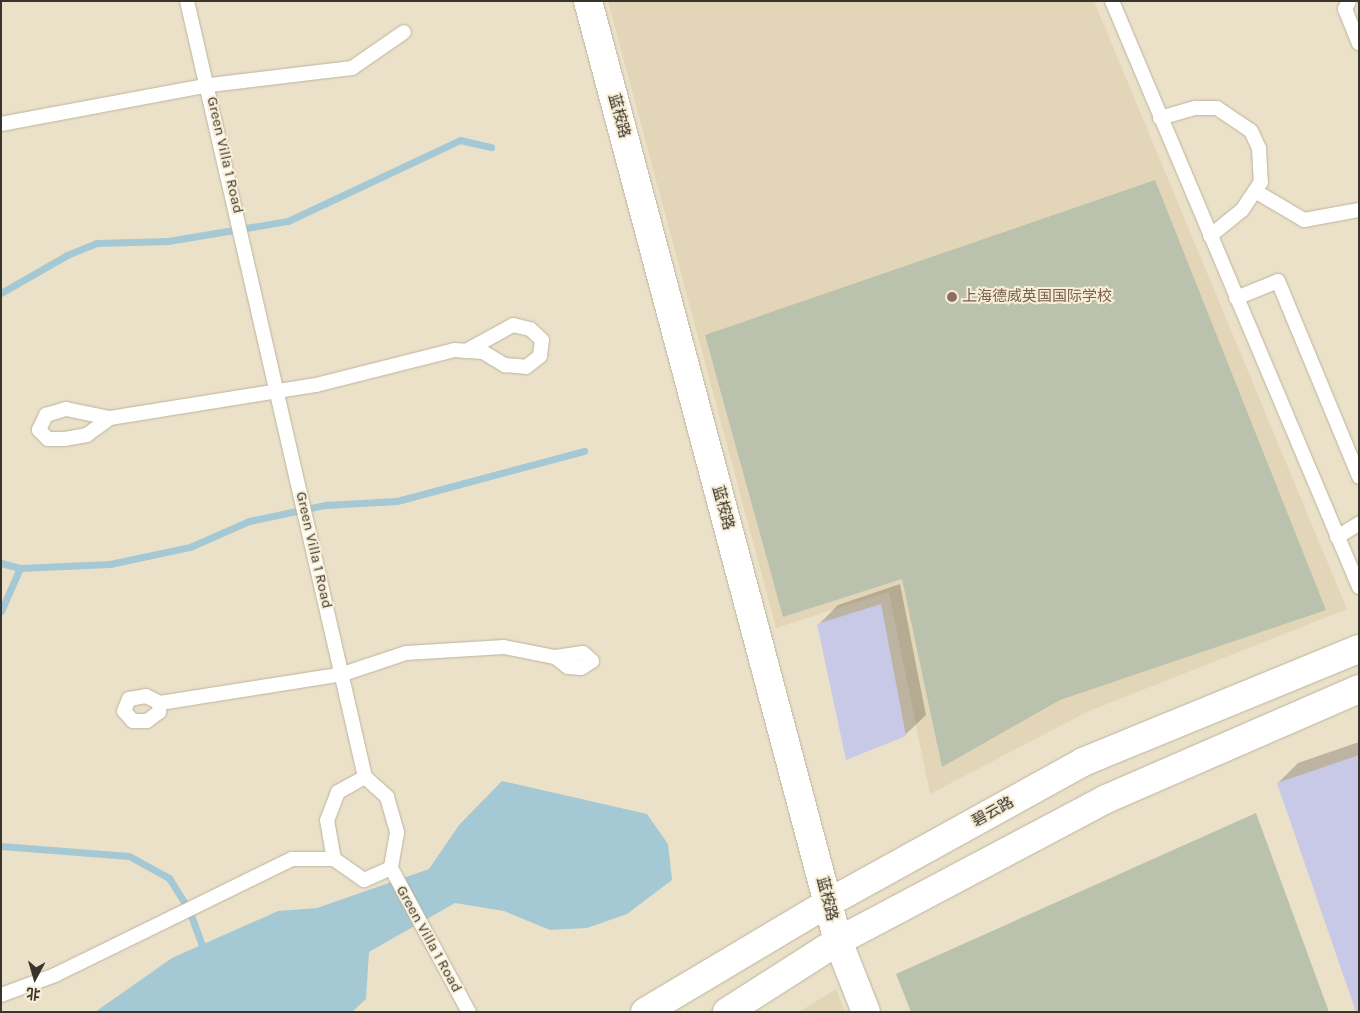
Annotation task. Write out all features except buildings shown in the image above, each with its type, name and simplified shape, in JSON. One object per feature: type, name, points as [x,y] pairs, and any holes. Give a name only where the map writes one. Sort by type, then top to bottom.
[{"type":"street","name":"蓝桉路","points":[[588,1],[838,941],[866,1012]]},
{"type":"street","name":"碧云路","points":[[644,1012],[828,903],[1083,762],[1359,649]]},
{"type":"street","points":[[727,1012],[838,941],[1106,799],[1359,689]]},
{"type":"lane","name":"Green Villa 1 Road","points":[[188,1],[210,85],[365,778]]},
{"type":"lane","points":[[1112,1],[1359,587]]},
{"type":"lane","points":[[1348,1],[1345,9],[1359,43]]},
{"type":"lane","points":[[1,124],[210,85],[352,68],[404,32]]},
{"type":"lane","points":[[1160,118],[1196,108],[1217,108],[1234,115],[1251,130],[1259,148],[1261,182],[1242,210],[1210,236]]},
{"type":"lane","points":[[1255,191],[1304,220],[1359,210]]},
{"type":"lane","points":[[1236,298],[1278,281],[1359,478]]},
{"type":"lane","points":[[110,418],[279,393],[412,358],[466,350],[483,352],[505,365],[526,367],[540,356],[542,340],[530,329],[513,325],[466,350]]},
{"type":"lane","points":[[1337,537],[1359,524]]},
{"type":"lane","points":[[160,703],[343,674],[406,653],[504,647],[555,657]]},
{"type":"lane","points":[[1,995],[56,975],[292,858],[334,859],[327,820],[338,792],[365,778],[387,797],[397,833],[391,868]]},
{"type":"lane","name":"Green Villa 1 Road","points":[[334,859],[364,880],[391,868],[469,1012]]},
{"type":"shaded area","name":"上海德威英国国际学校","points":[[608,1],[1094,1],[1347,609],[1087,712],[930,794],[889,592],[776,628]]},
{"type":"shaded area","points":[[836,989],[845,1012],[799,1012]]},
{"type":"green space","points":[[1155,180],[1326,610],[1060,700],[942,767],[902,579],[783,617],[705,335]]},
{"type":"green space","points":[[1256,813],[1329,1012],[911,1012],[896,974]]},
{"type":"water","points":[[502,781],[647,814],[668,844],[672,880],[627,914],[587,928],[550,930],[504,911],[455,903],[369,952],[366,999],[352,1012],[95,1012],[172,958],[278,911],[317,908],[429,869],[459,825]]},
{"type":"waterway","points":[[1,293],[67,255],[97,243],[168,241],[288,221],[460,140],[491,147]]},
{"type":"waterway","points":[[1,563],[20,568],[110,564],[190,547],[249,521],[325,505],[397,501],[584,451]]},
{"type":"waterway","points":[[1,611],[20,568]]},
{"type":"waterway","points":[[1,846],[129,856],[169,878],[189,910],[204,951]]},
{"type":"place","name":"上海德威英国国际学校","points":[[952,297]]}]
